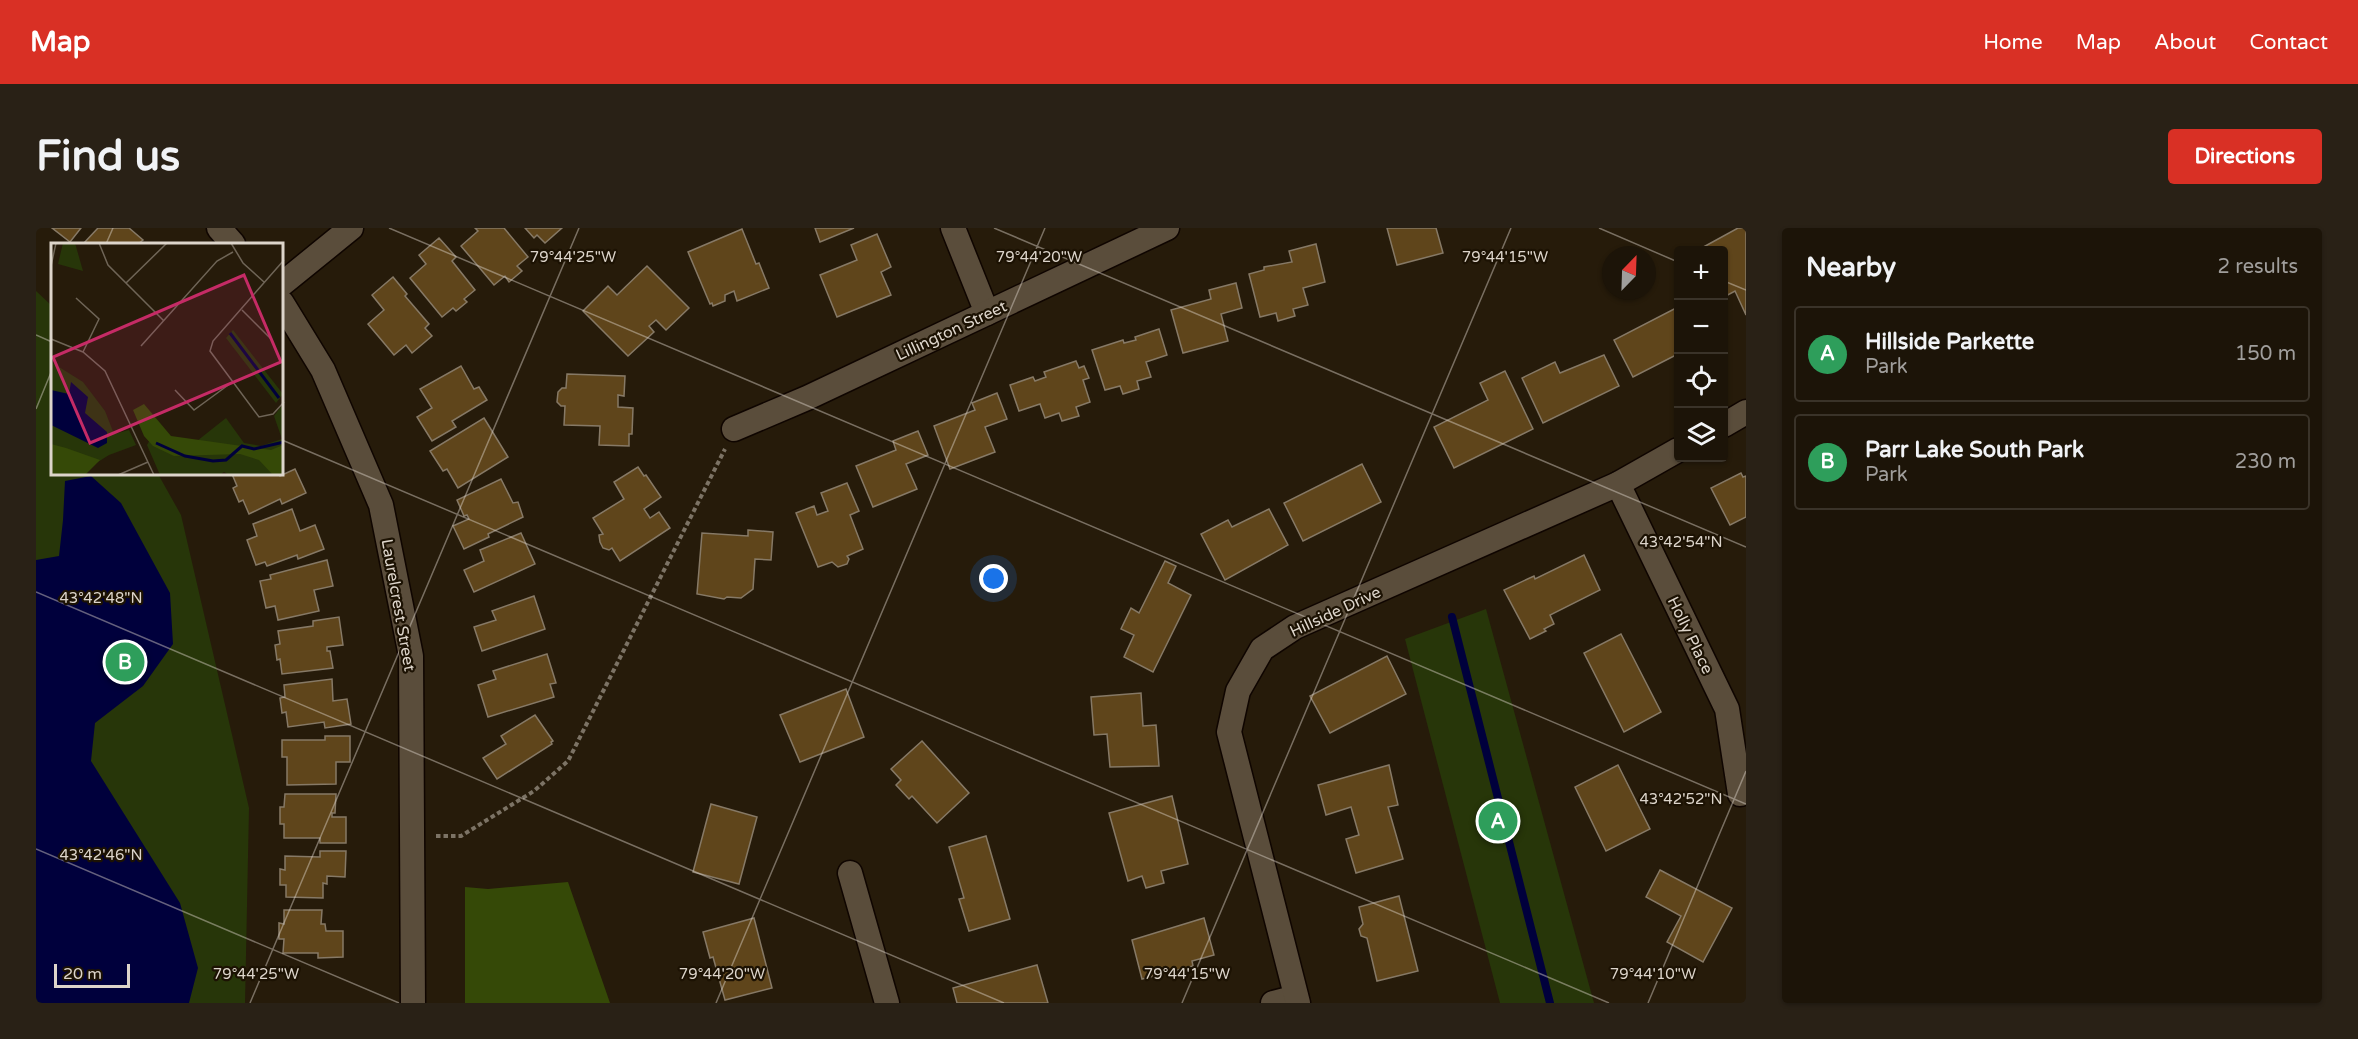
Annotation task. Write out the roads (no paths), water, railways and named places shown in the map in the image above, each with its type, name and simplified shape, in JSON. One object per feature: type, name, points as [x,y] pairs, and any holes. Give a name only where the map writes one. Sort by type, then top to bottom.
[{"type":"street","points":[[219,228],[232,243]]},
{"type":"street","points":[[284,282],[351,228]]},
{"type":"street","points":[[953,228],[987,313]]},
{"type":"street","name":"Lillington Street","points":[[734,429],[1167,228]]},
{"type":"street","name":"Laurelcrest Street","points":[[284,306],[323,370],[381,505],[411,656],[414,836],[413,1003]]},
{"type":"street","points":[[1728,423],[1746,412]]},
{"type":"street","name":"Hillside Drive","points":[[1289,1001],[1230,732],[1238,691],[1262,649],[1295,627],[1618,484],[1674,452]]},
{"type":"street","name":"Holly Place","points":[[1618,484],[1727,709],[1740,794]]},
{"type":"street","points":[[850,873],[887,1003]]},
{"type":"waterway","points":[[1452,617],[1550,1003]]},
{"type":"place","name":"Parr Lake South Park","points":[[125,662]]},
{"type":"place","name":"Hillside Parkette","points":[[1498,821]]}]
